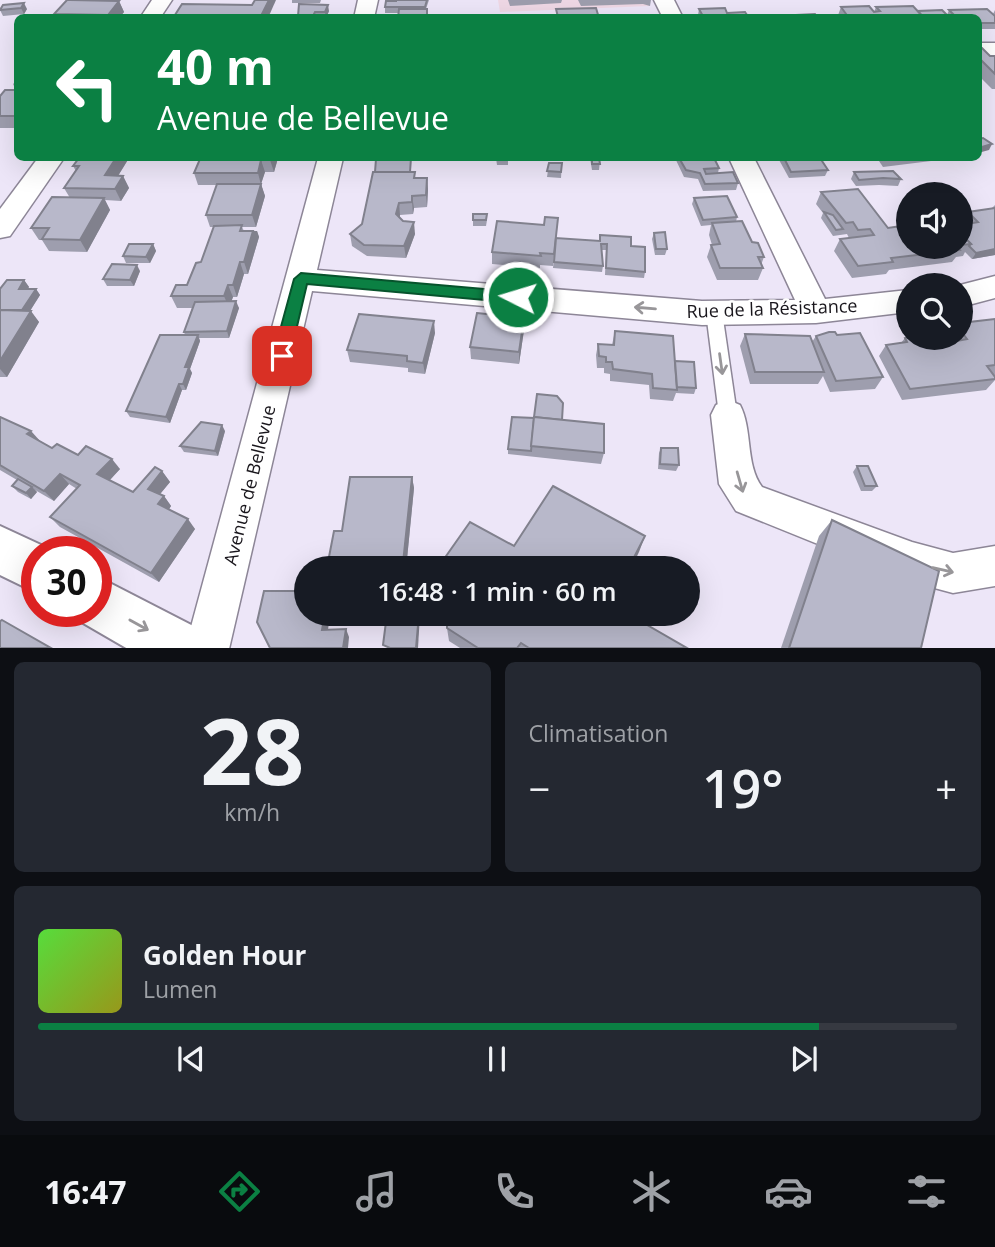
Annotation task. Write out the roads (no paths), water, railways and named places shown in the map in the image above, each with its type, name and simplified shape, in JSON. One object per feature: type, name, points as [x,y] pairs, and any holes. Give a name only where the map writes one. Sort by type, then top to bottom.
[{"type":"street","points":[[4,217],[49,161]]},
{"type":"street","name":"Avenue de Bellevue","points":[[207,648],[329,161]]},
{"type":"street","points":[[743,161],[816,311]]},
{"type":"street","name":"Rue de la Résistance","points":[[301,279],[714,312],[816,311],[896,302]]},
{"type":"street","points":[[973,293],[995,287]]},
{"type":"street","points":[[729,415],[738,484],[750,499],[912,562],[953,573],[995,566]]},
{"type":"street","points":[[0,549],[21,560]]},
{"type":"street","points":[[112,611],[180,648]]},
{"type":"lane","points":[[714,312],[729,415]]}]
